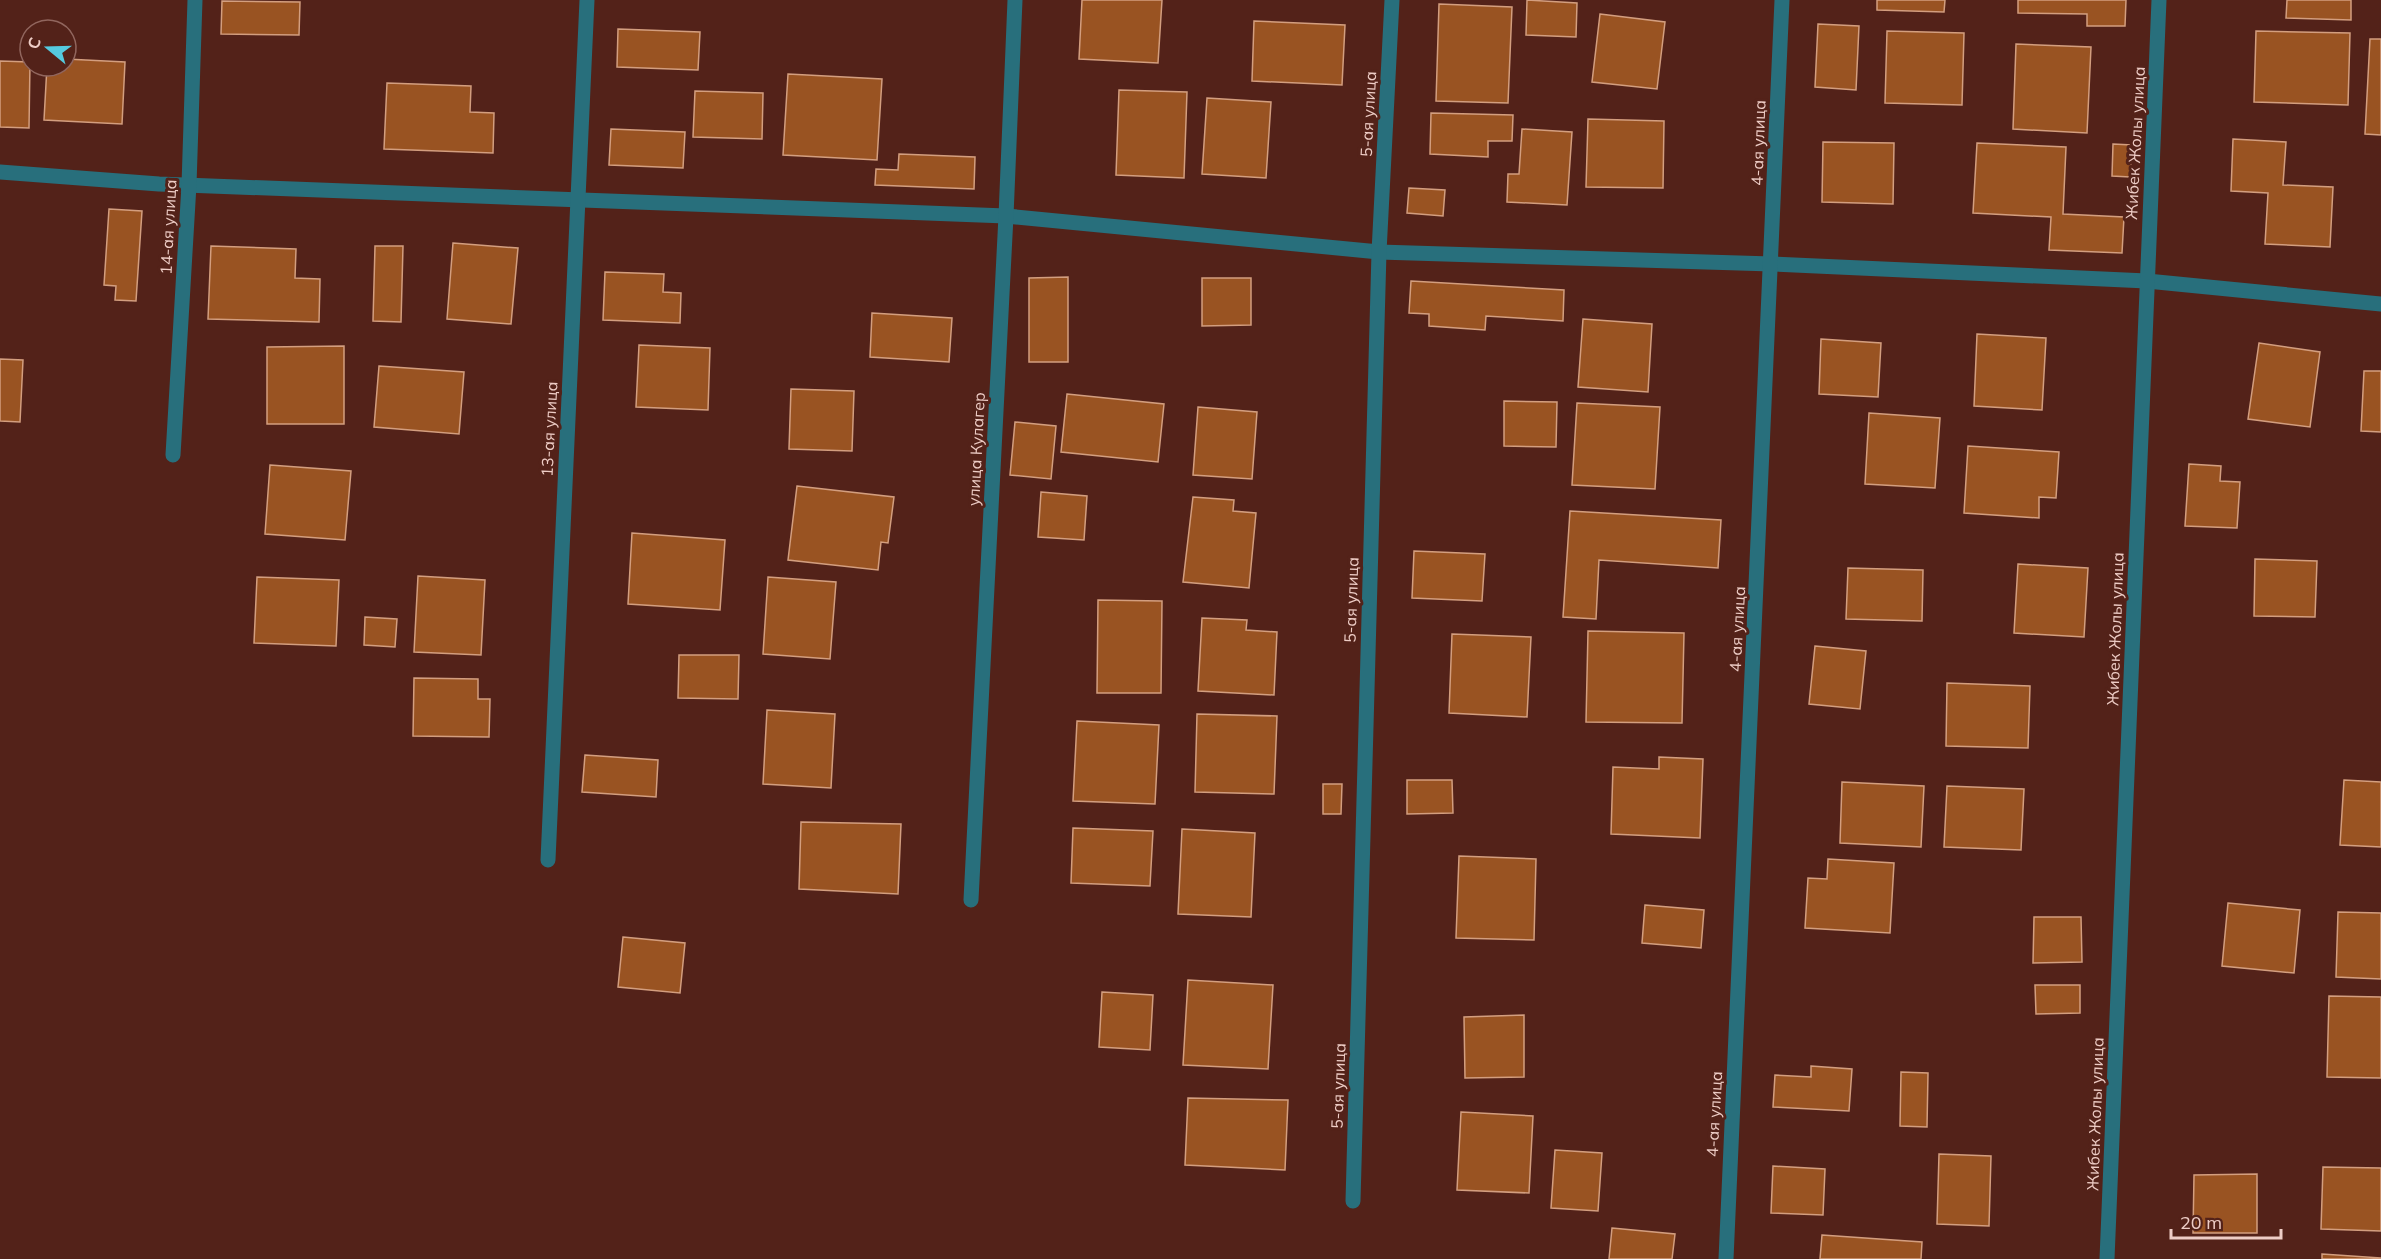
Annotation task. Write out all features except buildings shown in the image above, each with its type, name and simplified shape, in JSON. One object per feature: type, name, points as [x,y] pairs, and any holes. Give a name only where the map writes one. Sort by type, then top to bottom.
[{"type":"street","name":"14-ая улица","points":[[173,455],[189,185],[195,0]]},
{"type":"street","name":"13-ая улица","points":[[548,860],[586,0]]},
{"type":"street","name":"улица Кулагер","points":[[971,900],[1015,0]]},
{"type":"street","name":"5-ая улица","points":[[1353,1201],[1379,252],[1392,0]]},
{"type":"street","name":"4-ая улица","points":[[1726,1259],[1782,0]]},
{"type":"street","name":"Жибек Жолы улица","points":[[2107,1259],[2159,0]]},
{"type":"street","points":[[0,172],[189,185],[1006,216],[1379,252],[1772,264],[2147,281],[2381,304]]}]
